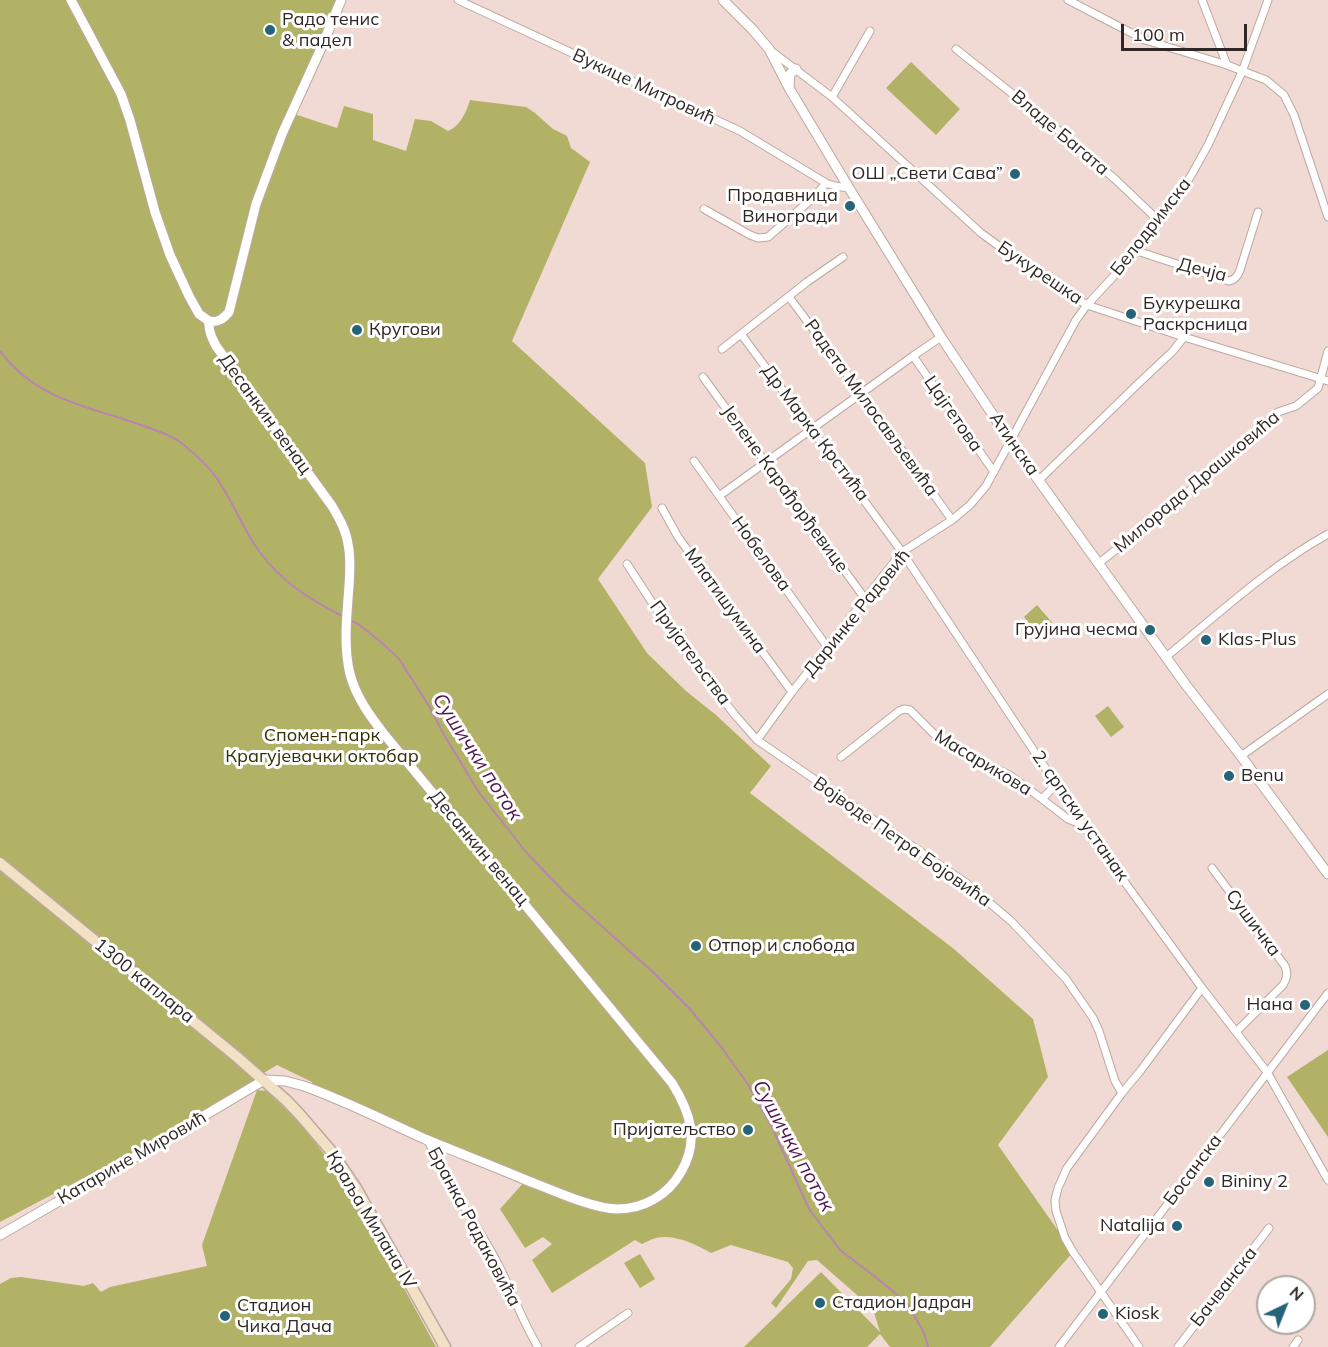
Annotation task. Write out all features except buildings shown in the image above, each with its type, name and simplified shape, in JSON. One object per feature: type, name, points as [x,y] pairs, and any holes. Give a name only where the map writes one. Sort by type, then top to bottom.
[{"type":"main road","name":"1300 каплара","points":[[0,863],[287,1101]]},
{"type":"main road","name":"Краља Милана IV","points":[[287,1101],[315,1131],[348,1175],[445,1347]]},
{"type":"street","name":"Десанкин венац","points":[[71,0],[122,94],[155,212],[170,255],[189,296],[200,314],[209,321],[211,335],[216,346],[338,516],[346,535],[350,565],[347,650],[350,673],[355,688],[369,715],[672,1083],[684,1104],[691,1128],[690,1144],[687,1159],[676,1179],[666,1190],[652,1201],[638,1206],[624,1209],[610,1208],[578,1199],[428,1140],[323,1093],[295,1084],[264,1080]]},
{"type":"street","points":[[209,321],[221,320],[229,312],[256,204],[282,134],[341,0]]},
{"type":"street","name":"Вукице Митровић","points":[[458,0],[740,131],[826,183],[849,188]]},
{"type":"street","name":"Атинска","points":[[723,0],[769,49],[789,88],[849,188],[941,337],[1011,442],[1186,686],[1328,874]]},
{"type":"street","points":[[1068,0],[1145,40],[1227,65],[1266,80],[1284,95],[1294,115],[1328,217]]},
{"type":"street","points":[[1202,0],[1227,65]]},
{"type":"street","name":"Белодримска","points":[[1011,442],[1067,335],[1087,305],[1137,251],[1178,197],[1203,154],[1242,72],[1268,0]]},
{"type":"street","points":[[832,97],[870,31]]},
{"type":"street","name":"Букурешка","points":[[769,49],[832,97],[981,233],[1033,271],[1087,305],[1324,380]]},
{"type":"street","name":"Владе Багата","points":[[956,49],[1063,134],[1160,222]]},
{"type":"street","points":[[789,88],[790,74],[796,69]]},
{"type":"street","points":[[704,209],[750,235],[758,238],[768,237],[826,183]]},
{"type":"street","name":"Дечја","points":[[1137,251],[1229,281],[1236,278],[1240,270],[1258,212]]},
{"type":"street","points":[[722,349],[807,282],[843,257]]},
{"type":"street","name":"Радета Милосављевића","points":[[789,297],[952,520]]},
{"type":"street","name":"Др Марка Крстића","points":[[741,334],[903,552]]},
{"type":"street","points":[[719,496],[941,337]]},
{"type":"street","points":[[1039,480],[1173,351],[1184,337]]},
{"type":"street","points":[[1324,380],[1328,351]]},
{"type":"street","name":"Цајгетова","points":[[913,356],[994,472]]},
{"type":"street","name":"Јелене Карађорђевице","points":[[704,377],[866,600]]},
{"type":"street","name":"Милорада Драшковића","points":[[1099,563],[1179,500],[1278,412],[1290,409],[1304,401],[1324,380]]},
{"type":"street","name":"Даринке Радовић","points":[[757,740],[903,552],[952,520],[976,498],[986,486],[1011,442]]},
{"type":"street","name":"Нобелова","points":[[694,461],[828,648]]},
{"type":"street","name":"Млатишумина","points":[[662,508],[678,537],[792,692]]},
{"type":"street","points":[[1166,657],[1266,576],[1328,534]]},
{"type":"street","name":"2. српски устанак","points":[[903,552],[1083,825],[1267,1072],[1328,1180]]},
{"type":"street","name":"Пријатељства","points":[[627,564],[675,638],[757,740]]},
{"type":"street","points":[[1241,756],[1328,694]]},
{"type":"street","name":"Масарикова","points":[[841,757],[904,709],[910,710],[940,740],[1011,776],[1042,799],[1057,783]]},
{"type":"street","name":"Војводе Петра Бојовића","points":[[757,740],[966,883],[1011,921],[1066,979],[1093,1018],[1115,1081],[1122,1093]]},
{"type":"street","points":[[1042,799],[1068,819],[1083,825]]},
{"type":"street","name":"Сушичка","points":[[1212,868],[1287,970],[1283,985],[1236,1032]]},
{"type":"street","points":[[1139,1347],[1065,1238],[1056,1211],[1055,1200],[1067,1168],[1202,987]]},
{"type":"street","name":"Босанска","points":[[1059,1347],[1328,993]]},
{"type":"street","name":"Катарине Мировић","points":[[0,1235],[264,1080]]},
{"type":"street","points":[[287,1101],[286,1090],[295,1084]]},
{"type":"street","name":"Бранка Радаковића","points":[[428,1140],[437,1160],[499,1266],[538,1347]]},
{"type":"street","name":"Бачванска","points":[[1178,1347],[1269,1228]]},
{"type":"street","points":[[579,1347],[628,1313]]},
{"type":"street","points":[[1293,1347],[1298,1340]]},
{"type":"green space","name":"Спомен-парк Крагујевачки октобар","points":[[0,0],[336,0],[288,112],[337,128],[344,106],[373,114],[373,140],[406,151],[415,119],[431,121],[448,131],[462,118],[470,100],[526,107],[553,129],[567,136],[571,148],[590,162],[512,341],[645,463],[652,507],[598,579],[647,653],[686,691],[716,715],[771,766],[750,793],[954,949],[1033,1019],[1048,1077],[998,1145],[1073,1252],[990,1347],[890,1347],[880,1334],[867,1347],[744,1347],[821,1272],[880,1332],[873,1309],[817,1260],[808,1261],[776,1308],[771,1303],[791,1279],[793,1268],[788,1262],[731,1245],[711,1253],[691,1243],[670,1237],[656,1238],[642,1244],[635,1240],[552,1293],[532,1260],[552,1244],[543,1237],[525,1248],[500,1209],[526,1180],[314,1089],[312,1082],[277,1065],[257,1077],[265,1083],[0,1222]]},
{"type":"green space","points":[[911,62],[960,109],[936,135],[886,88]]},
{"type":"green space","points":[[1037,605],[1056,627],[1042,639],[1024,617]]},
{"type":"green space","points":[[1108,706],[1124,727],[1111,737],[1095,716]]},
{"type":"green space","points":[[1328,1050],[1328,1137],[1287,1077]]},
{"type":"green space","points":[[257,1090],[267,1091],[302,1125],[337,1171],[369,1224],[436,1347],[0,1347],[0,1284],[11,1278],[21,1277],[84,1286],[93,1283],[101,1292],[110,1287],[207,1266],[202,1245]]},
{"type":"green space","points":[[640,1254],[655,1279],[640,1288],[624,1263]]},
{"type":"waterway","name":"Сушички поток","points":[[0,351],[14,367],[46,391],[170,436],[180,442],[214,475],[253,543],[277,572],[308,597],[344,617]]},
{"type":"waterway","name":"Сушички поток","points":[[349,620],[380,641],[399,659],[478,791],[525,851],[566,894],[655,974],[689,1008],[722,1048],[749,1086],[771,1125],[809,1209],[840,1250],[907,1303],[924,1333],[928,1347]]},
{"type":"place","name":"Радо тенис & падел","points":[[270,30]]},
{"type":"place","name":"ОШ „Свети Сава”","points":[[1015,174]]},
{"type":"place","name":"Продавница Виногради","points":[[850,206]]},
{"type":"place","name":"Букурешка Раскрсница","points":[[1131,314]]},
{"type":"place","name":"Кругови","points":[[357,330]]},
{"type":"place","name":"Грујина чесма","points":[[1150,630]]},
{"type":"place","name":"Klas-Plus","points":[[1206,640]]},
{"type":"place","name":"Benu","points":[[1229,776]]},
{"type":"place","name":"Отпор и слобода","points":[[696,946]]},
{"type":"place","name":"Нана","points":[[1305,1005]]},
{"type":"place","name":"Пријатељство","points":[[748,1130]]},
{"type":"place","name":"Bininy 2","points":[[1209,1182]]},
{"type":"place","name":"Natalija","points":[[1177,1226]]},
{"type":"place","name":"Стадион Јадран","points":[[820,1303]]},
{"type":"place","name":"Kiosk","points":[[1103,1314]]},
{"type":"place","name":"Стадион Чика Дача","points":[[225,1316]]}]
